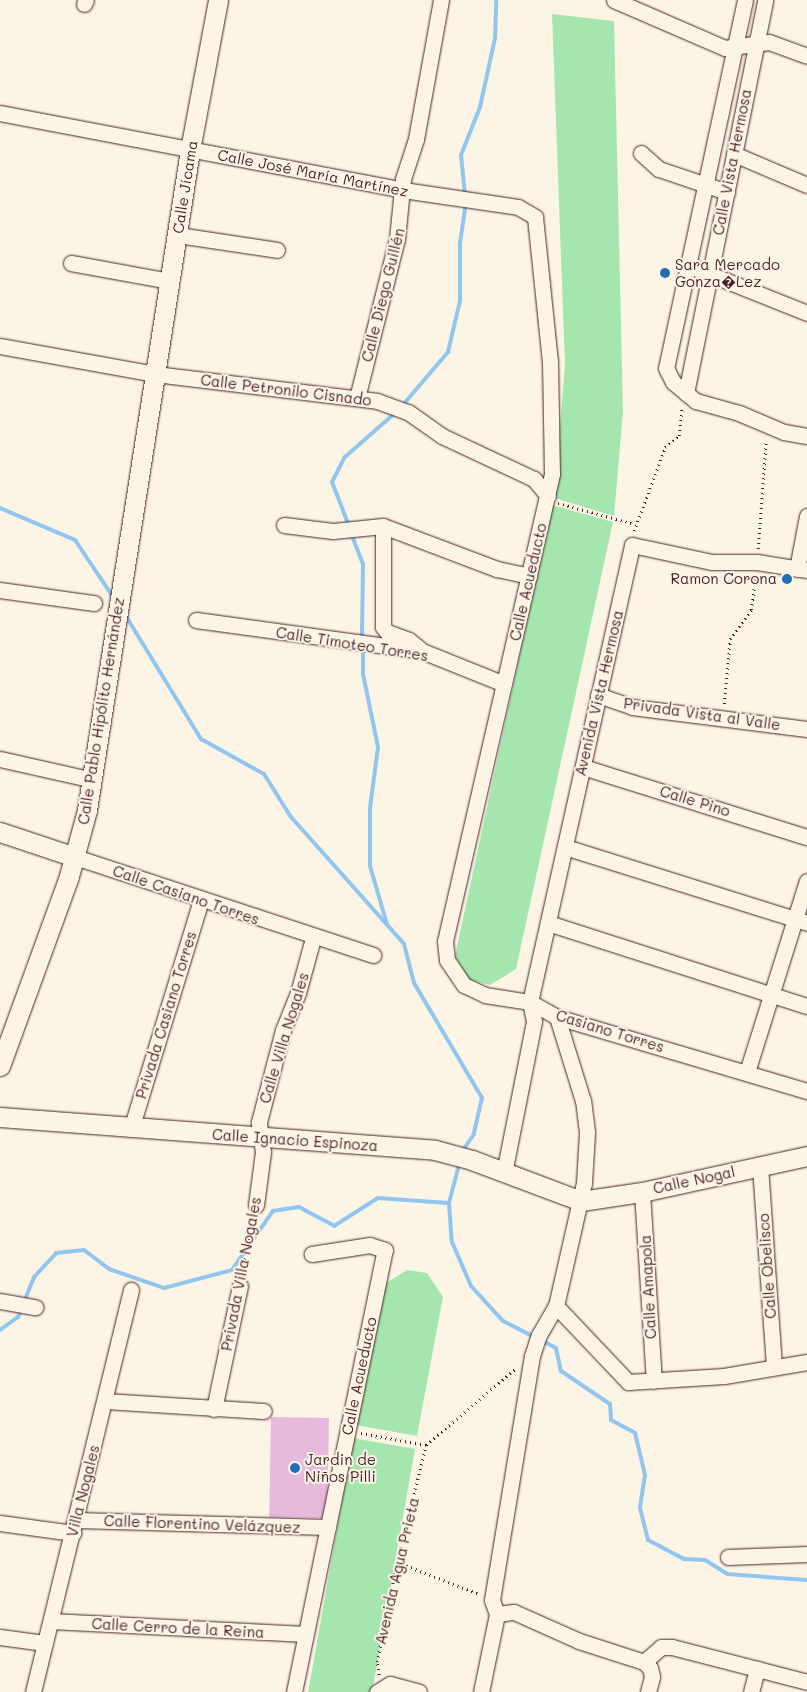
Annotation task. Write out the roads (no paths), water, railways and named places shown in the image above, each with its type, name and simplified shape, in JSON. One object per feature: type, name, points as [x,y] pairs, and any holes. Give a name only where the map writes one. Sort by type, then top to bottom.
[{"type":"street","name":"Calle Jícama","points":[[155,374],[190,150],[218,0]]},
{"type":"street","name":"Calle Diego Guillén","points":[[357,398],[397,239],[404,173],[416,139],[441,0]]},
{"type":"street","points":[[614,0],[725,48],[774,43],[807,56]]},
{"type":"street","name":"Calle Vista Hermosa","points":[[686,393],[668,375],[666,360],[745,0]]},
{"type":"street","name":"Calle Vista Hermosa","points":[[686,393],[766,0]]},
{"type":"street","name":"Calle José María Martínez","points":[[0,113],[403,190],[518,207],[535,217]]},
{"type":"street","points":[[641,154],[659,169],[727,192]]},
{"type":"street","points":[[734,154],[807,184]]},
{"type":"street","name":"Calle Acueducto","points":[[445,941],[552,474],[550,361],[535,217]]},
{"type":"street","points":[[178,235],[277,250]]},
{"type":"street","points":[[71,263],[170,281]]},
{"type":"street","points":[[687,265],[807,313]]},
{"type":"street","name":"Calle Petronilo Cisnado","points":[[0,346],[155,374],[357,398],[386,404],[408,412],[442,436],[534,479],[547,498]]},
{"type":"street","name":"Calle Pablo Hipólito Hernández","points":[[1,1058],[75,857],[93,780],[111,649],[155,374]]},
{"type":"street","points":[[686,393],[703,404],[739,413],[767,427],[807,436]]},
{"type":"street","points":[[802,569],[807,516]]},
{"type":"street","points":[[284,525],[352,529],[383,526],[497,569],[529,576]]},
{"type":"street","points":[[383,526],[383,627],[387,632],[415,643],[416,651]]},
{"type":"street","name":"Avenida Vista Hermosa","points":[[504,1173],[534,1021],[530,1002],[632,545],[712,562],[757,562],[802,569]]},
{"type":"street","points":[[0,590],[94,603]]},
{"type":"street","name":"Calle Timoteo Torres","points":[[196,620],[330,641],[416,651],[504,684]]},
{"type":"street","name":"Privada Vista al Valle","points":[[598,695],[632,707],[807,729]]},
{"type":"street","points":[[0,759],[93,780]]},
{"type":"street","name":"Calle Pino","points":[[583,767],[807,837]]},
{"type":"street","name":"Calle Casiano Torres","points":[[0,832],[313,938],[373,955]]},
{"type":"street","points":[[564,847],[801,921]]},
{"type":"street","points":[[747,1072],[772,994],[801,921],[807,881]]},
{"type":"street","name":"Privada Casiano Torres","points":[[132,1129],[201,900]]},
{"type":"street","points":[[548,923],[807,1006]]},
{"type":"street","name":"Calle Villa Nogales","points":[[261,1138],[259,1122],[283,1030],[298,993],[313,938]]},
{"type":"street","name":"Casiano Torres","points":[[445,941],[447,960],[464,986],[485,995],[530,1002],[557,1017],[807,1091]]},
{"type":"street","points":[[481,1692],[497,1614],[492,1600],[532,1356],[538,1338],[556,1306],[581,1201],[587,1145],[585,1116],[579,1086],[557,1017]]},
{"type":"street","name":"Calle Ignacio Espinoza","points":[[0,1117],[132,1129],[403,1146],[461,1156],[581,1201]]},
{"type":"street","name":"Privada Villa Nogales","points":[[256,1205],[263,1152],[261,1138]]},
{"type":"street","name":"Calle Nogal","points":[[581,1201],[642,1192],[807,1156]]},
{"type":"street","name":"Calle Obelisco","points":[[760,1166],[774,1366]]},
{"type":"street","name":"Calle Amapola","points":[[642,1192],[654,1381]]},
{"type":"street","name":"Calle Acueducto","points":[[294,1692],[385,1250],[370,1245],[312,1254]]},
{"type":"street","name":"Privada Villa Nogales","points":[[214,1409],[240,1286]]},
{"type":"street","name":"Villa Nogales","points":[[33,1692],[75,1527],[131,1290]]},
{"type":"street","points":[[7,1303],[33,1306]]},
{"type":"street","points":[[556,1306],[621,1378],[632,1383],[724,1376],[774,1366],[807,1362]]},
{"type":"street","points":[[105,1402],[264,1411]]},
{"type":"street","name":"Calle Florentino Velázquez","points":[[0,1524],[75,1527],[328,1527]]},
{"type":"street","points":[[728,1557],[807,1554]]},
{"type":"street","points":[[497,1614],[514,1612],[579,1641],[644,1662],[650,1668],[652,1677],[648,1692]]},
{"type":"street","name":"Calle Cerro de la Reina","points":[[51,1622],[306,1634]]},
{"type":"street","points":[[0,1637],[45,1643]]},
{"type":"street","points":[[644,1662],[662,1647],[672,1647],[807,1682]]},
{"type":"street","points":[[751,1692],[757,1669]]},
{"type":"street","points":[[381,1689],[397,1684],[419,1692]]},
{"type":"waterway","points":[[465,195],[461,155],[480,107],[495,38],[496,0]]},
{"type":"waterway","points":[[402,406],[448,352],[460,301],[460,243],[466,202]]},
{"type":"waterway","points":[[349,526],[332,482],[345,457],[395,413]]},
{"type":"waterway","points":[[0,508],[75,540],[113,597]]},
{"type":"waterway","points":[[351,533],[363,564],[362,639]]},
{"type":"waterway","points":[[124,613],[201,739],[264,774],[291,817],[404,944],[414,983],[482,1098],[474,1134],[462,1152]]},
{"type":"waterway","points":[[363,646],[363,674],[378,747],[370,808],[370,866],[387,924]]},
{"type":"waterway","points":[[460,1161],[449,1203],[452,1242],[471,1286],[503,1321],[534,1337]]},
{"type":"waterway","points":[[24,1302],[34,1277],[56,1253],[84,1250],[109,1269],[164,1288],[232,1270],[273,1211],[299,1207],[334,1226],[378,1198],[449,1203]]},
{"type":"waterway","points":[[0,1330],[18,1317],[22,1308]]},
{"type":"waterway","points":[[541,1340],[556,1348],[561,1371],[610,1404],[611,1420],[635,1433],[645,1475],[640,1508],[648,1540],[684,1559],[705,1560],[727,1574],[807,1580]]},
{"type":"place","name":"Sara Mercado Gonza�Lez","points":[[665,273]]},
{"type":"place","name":"Ramon Corona","points":[[787,579]]},
{"type":"place","name":"Jardin de Niños Pilli","points":[[295,1468]]}]
